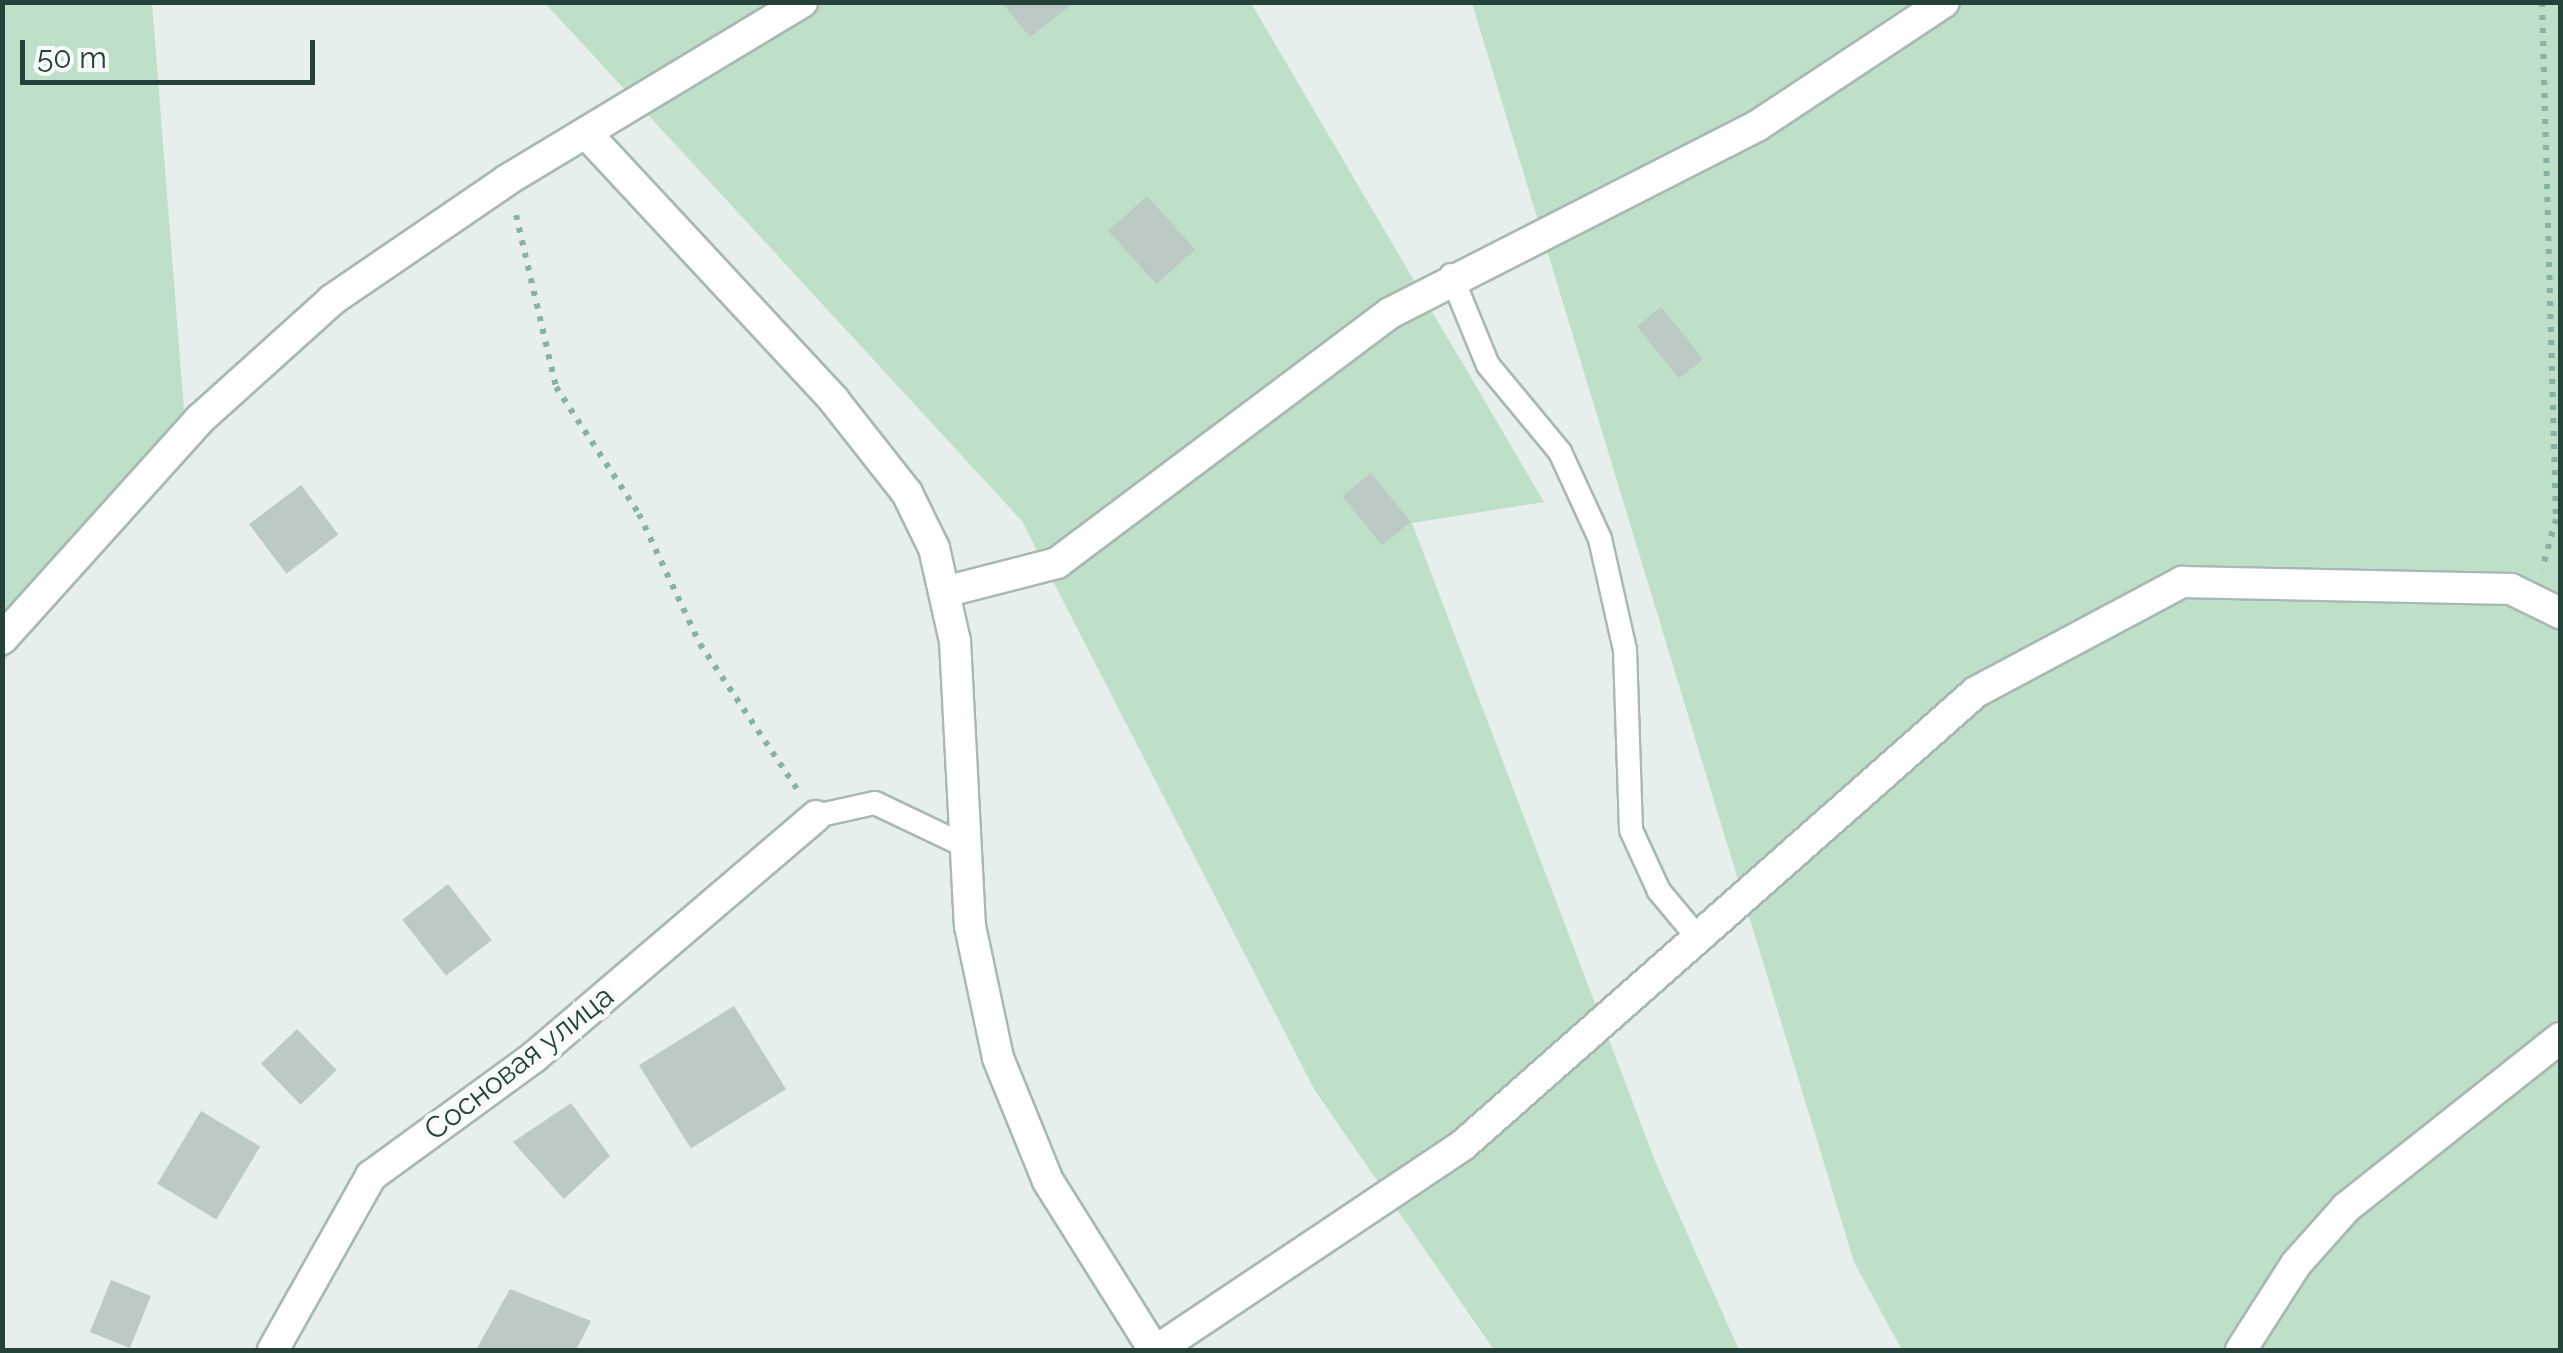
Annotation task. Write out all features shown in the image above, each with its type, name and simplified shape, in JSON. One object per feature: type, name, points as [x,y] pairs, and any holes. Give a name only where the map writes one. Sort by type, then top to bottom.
[{"type":"street","points":[[2,639],[262,360],[405,245],[802,2]]},
{"type":"street","points":[[948,592],[1057,562],[1452,276],[1757,126],[1944,2]]},
{"type":"street","points":[[586,133],[907,493],[948,592],[963,845],[980,990],[1020,1122],[1155,1350],[1463,1146],[1976,692],[2182,582],[2530,594],[2560,613]]},
{"type":"street","name":"Сосновая улица","points":[[273,1350],[371,1176],[534,1057],[816,816]]},
{"type":"street","points":[[2241,1350],[2296,1264],[2348,1207],[2560,1038]]},
{"type":"lane","points":[[1452,276],[1488,366],[1560,452],[1600,539],[1626,650],[1631,830],[1660,891],[1699,938]]},
{"type":"lane","points":[[816,816],[874,804],[963,845]]},
{"type":"path","points":[[2530,594],[2556,518],[2542,2]]},
{"type":"path","points":[[507,180],[556,387],[646,526],[709,660],[816,816]]},
{"type":"green space","points":[[3,3],[152,3],[185,423],[3,663]]},
{"type":"green space","points":[[545,3],[1251,3],[1544,502],[1412,523],[1657,1166],[1739,1350],[1494,1350],[1314,1089],[1022,521]]},
{"type":"green space","points":[[1472,3],[2560,3],[2560,1350],[1902,1350],[1854,1262]]},
{"type":"building","points":[[1001,2],[1075,2],[1030,37]]},
{"type":"building","points":[[1147,196],[1195,250],[1157,284],[1108,231]]},
{"type":"building","points":[[1661,307],[1703,359],[1679,379],[1637,327]]},
{"type":"building","points":[[1371,473],[1411,522],[1382,545],[1342,496]]},
{"type":"building","points":[[301,485],[338,535],[286,574],[249,524]]},
{"type":"building","points":[[448,884],[492,940],[446,976],[402,920]]},
{"type":"building","points":[[734,1006],[786,1089],[691,1148],[639,1065]]},
{"type":"building","points":[[297,1029],[337,1070],[301,1105],[261,1064]]},
{"type":"building","points":[[571,1103],[610,1156],[564,1199],[513,1142]]},
{"type":"building","points":[[201,1111],[260,1147],[216,1219],[157,1184]]},
{"type":"building","points":[[111,1280],[151,1296],[130,1348],[90,1332]]},
{"type":"building","points":[[510,1289],[591,1321],[576,1350],[476,1350]]}]
